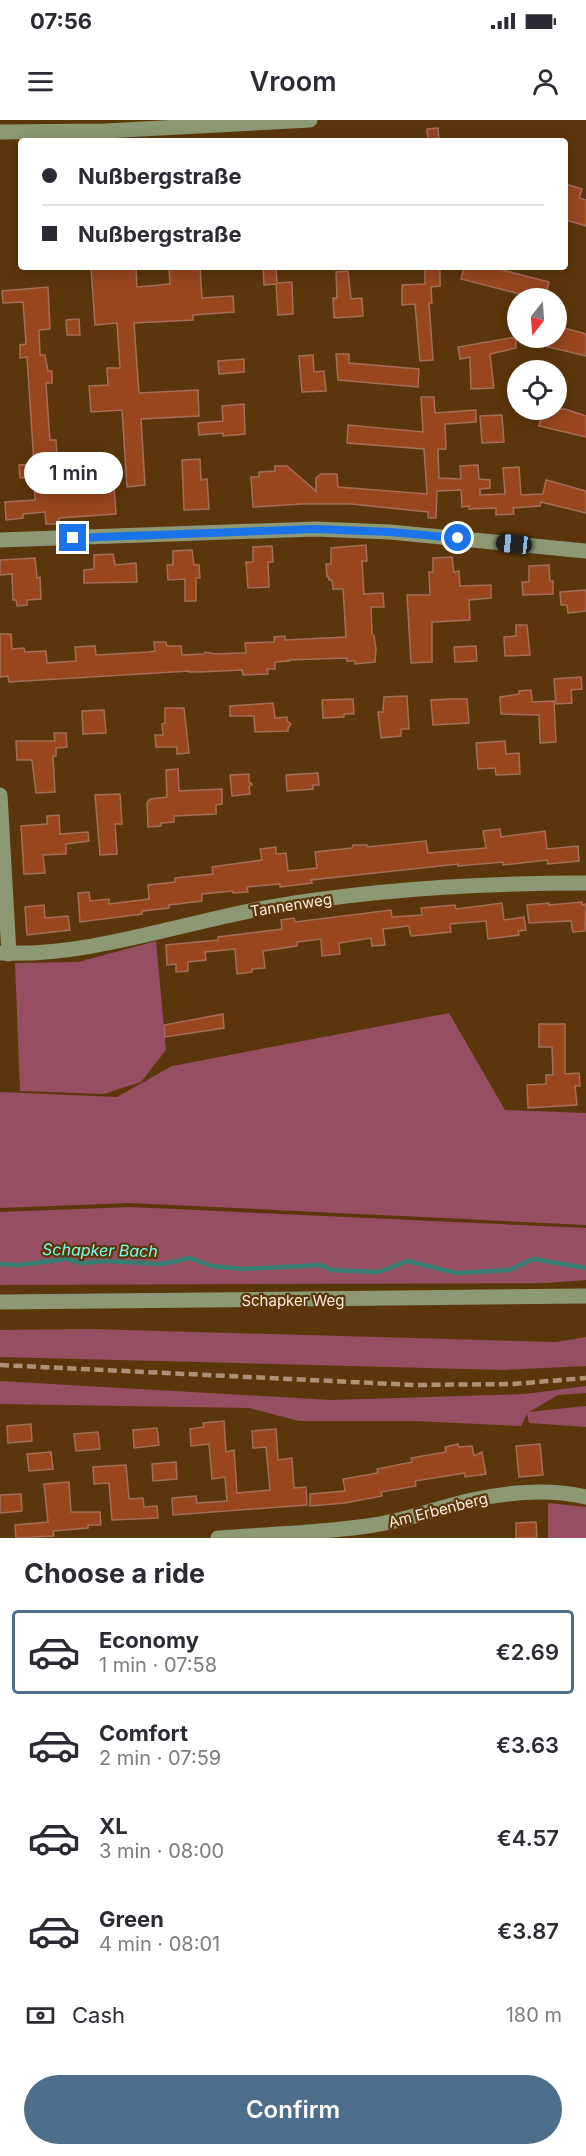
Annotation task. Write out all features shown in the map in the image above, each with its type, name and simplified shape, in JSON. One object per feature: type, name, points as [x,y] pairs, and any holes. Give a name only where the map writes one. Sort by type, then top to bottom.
[{"type":"street","points":[[0,132],[116,130],[310,120]]},
{"type":"street","points":[[0,540],[315,529],[390,532],[586,551]]},
{"type":"street","points":[[0,795],[4,954]]},
{"type":"street","name":"Tannenweg","points":[[4,954],[42,954],[62,951],[264,908],[380,892],[445,886],[586,882]]},
{"type":"street","name":"Schapker Weg","points":[[0,1302],[586,1296]]},
{"type":"street","name":"Am Erbenberg","points":[[218,1538],[373,1526],[416,1517],[471,1500],[510,1493],[541,1492],[586,1497]]},
{"type":"shaded area","points":[[156,941],[166,1050],[141,1082],[104,1094],[20,1091],[15,963],[78,962]]},
{"type":"shaded area","points":[[449,1013],[505,1110],[586,1113],[586,1225],[129,1203],[0,1208],[0,1092],[117,1097],[172,1066]]},
{"type":"shaded area","points":[[131,1207],[586,1228],[586,1280],[546,1283],[0,1285],[0,1212]]},
{"type":"shaded area","points":[[90,1329],[556,1342],[586,1337],[586,1366],[504,1370],[0,1357],[0,1330]]},
{"type":"shaded area","points":[[0,1381],[331,1400],[525,1394],[586,1386],[586,1393],[558,1395],[529,1412],[586,1406],[586,1427],[529,1423],[527,1414],[521,1426],[415,1421],[299,1421],[249,1408],[0,1404]]},
{"type":"shaded area","points":[[548,1503],[586,1507],[586,1538],[548,1538]]},
{"type":"building","points":[[438,128],[439,138],[428,138],[427,129]]},
{"type":"building","points":[[568,185],[582,189],[579,198],[586,200],[586,226],[568,221]]},
{"type":"building","points":[[91,270],[136,270],[137,287],[170,284],[169,270],[200,270],[202,298],[233,296],[234,312],[193,315],[193,320],[134,323],[139,393],[198,390],[199,416],[141,419],[145,485],[127,487],[122,410],[91,412],[89,386],[108,385],[107,368],[120,368],[117,323],[95,325]]},
{"type":"building","points":[[263,270],[276,270],[277,283],[292,282],[293,314],[278,315],[276,284],[264,285]]},
{"type":"building","points":[[425,270],[440,270],[440,286],[431,287],[432,303],[429,303],[433,360],[420,361],[415,304],[402,305],[402,285],[425,284]]},
{"type":"building","points":[[463,270],[503,270],[549,282],[548,288],[507,288],[507,291],[461,279]]},
{"type":"building","points":[[348,271],[351,299],[362,298],[363,316],[334,318],[333,298],[337,298],[336,272]]},
{"type":"building","points":[[48,287],[50,329],[39,330],[40,355],[45,355],[48,371],[52,371],[52,383],[46,383],[50,440],[56,440],[58,469],[82,468],[83,488],[114,486],[116,514],[59,518],[59,524],[46,524],[45,512],[23,514],[23,518],[6,520],[5,502],[35,500],[34,477],[20,478],[19,465],[34,464],[27,357],[20,358],[20,345],[26,344],[23,302],[3,303],[2,291]]},
{"type":"building","points":[[79,319],[80,335],[67,335],[66,320]]},
{"type":"building","points":[[567,329],[586,334],[586,356],[553,348],[567,348]]},
{"type":"building","points":[[507,339],[507,348],[516,348],[490,354],[494,388],[471,389],[470,357],[460,359],[458,347]]},
{"type":"building","points":[[336,354],[349,354],[349,363],[419,369],[418,387],[338,380]]},
{"type":"building","points":[[313,355],[314,372],[324,371],[326,391],[302,392],[299,356]]},
{"type":"building","points":[[244,359],[244,372],[219,374],[218,361]]},
{"type":"building","points":[[421,397],[434,397],[435,413],[476,410],[476,422],[445,424],[446,449],[438,449],[439,478],[461,479],[460,466],[478,465],[479,479],[490,480],[490,488],[480,489],[480,495],[505,494],[503,468],[519,467],[521,495],[543,494],[546,480],[586,491],[586,513],[541,502],[540,506],[513,508],[514,514],[496,515],[496,508],[462,507],[461,490],[437,491],[436,518],[428,518],[428,512],[351,504],[253,507],[251,477],[259,477],[259,472],[275,471],[275,466],[287,466],[316,491],[316,478],[321,474],[337,474],[338,487],[427,494],[424,449],[347,443],[348,425],[423,432]]},
{"type":"building","points":[[244,404],[245,434],[199,435],[198,423],[223,421],[222,406]]},
{"type":"building","points":[[567,410],[586,416],[586,437],[539,426],[540,420],[567,420]]},
{"type":"building","points":[[502,415],[504,442],[482,443],[480,416]]},
{"type":"building","points":[[200,459],[201,480],[207,479],[209,509],[184,510],[182,460]]},
{"type":"building","points":[[366,545],[367,561],[362,561],[364,594],[383,593],[384,607],[371,607],[372,634],[376,649],[375,662],[355,664],[355,661],[347,661],[347,658],[288,660],[275,662],[275,669],[267,669],[268,674],[243,675],[242,670],[189,671],[9,682],[8,676],[0,677],[0,634],[11,634],[12,649],[24,648],[25,652],[46,651],[47,663],[76,661],[75,647],[95,646],[96,655],[155,651],[154,642],[166,642],[167,646],[181,646],[182,655],[204,654],[205,652],[246,653],[245,643],[274,642],[274,637],[285,636],[285,640],[346,637],[343,589],[333,589],[332,580],[327,577],[326,564],[331,564],[331,548]]},
{"type":"building","points":[[272,546],[273,562],[268,562],[269,587],[248,588],[246,562],[253,562],[253,547]]},
{"type":"building","points":[[192,550],[194,565],[199,565],[200,578],[196,578],[196,601],[185,601],[185,579],[168,580],[167,565],[173,565],[173,551]]},
{"type":"building","points":[[113,554],[115,565],[136,563],[137,582],[84,583],[84,570],[94,569],[94,555]]},
{"type":"building","points":[[452,557],[454,572],[459,571],[460,586],[491,585],[491,598],[469,600],[470,620],[432,622],[432,662],[411,663],[407,595],[430,595],[429,572],[433,572],[433,558]]},
{"type":"building","points":[[35,558],[37,578],[40,577],[41,599],[27,600],[27,605],[17,606],[16,600],[13,600],[12,574],[0,575],[0,560]]},
{"type":"building","points":[[549,565],[553,594],[523,595],[522,582],[529,582],[529,566]]},
{"type":"building","points":[[586,590],[586,611],[568,613],[567,605],[561,605],[560,592]]},
{"type":"building","points":[[516,625],[527,625],[530,655],[505,656],[504,637],[516,636]]},
{"type":"building","points":[[476,646],[477,661],[455,662],[454,647]]},
{"type":"building","points":[[581,677],[582,689],[571,690],[572,703],[556,704],[554,679]]},
{"type":"building","points":[[531,690],[532,702],[554,701],[556,742],[540,743],[539,715],[501,714],[500,697]]},
{"type":"building","points":[[407,696],[409,729],[401,729],[401,736],[381,738],[378,712],[383,712],[384,697]]},
{"type":"building","points":[[353,699],[354,714],[323,718],[322,700]]},
{"type":"building","points":[[467,699],[469,723],[433,725],[431,700]]},
{"type":"building","points":[[273,703],[275,718],[287,717],[287,721],[291,724],[288,731],[255,732],[254,716],[230,716],[230,706]]},
{"type":"building","points":[[165,708],[184,708],[189,753],[177,754],[177,747],[156,747],[155,735],[163,735],[162,724],[165,723]]},
{"type":"building","points":[[104,710],[106,733],[83,734],[82,711]]},
{"type":"building","points":[[54,733],[66,733],[67,747],[56,748],[56,756],[53,756],[55,792],[36,793],[32,760],[17,760],[16,741],[55,741]]},
{"type":"building","points":[[505,741],[506,754],[519,753],[520,774],[496,775],[495,768],[478,769],[476,743]]},
{"type":"building","points":[[178,769],[179,791],[222,789],[222,804],[216,805],[216,814],[174,816],[174,822],[148,827],[147,803],[150,799],[167,797],[166,770]]},
{"type":"building","points":[[318,773],[319,785],[313,785],[313,789],[287,791],[286,775]]},
{"type":"building","points":[[249,774],[249,782],[252,784],[249,787],[250,794],[232,796],[230,775]]},
{"type":"building","points":[[120,794],[122,824],[115,824],[117,854],[100,855],[95,795]]},
{"type":"building","points":[[59,815],[60,834],[88,832],[89,841],[66,844],[66,854],[43,855],[45,873],[24,874],[21,826],[47,824],[47,816]]},
{"type":"building","points":[[500,829],[501,837],[545,831],[547,849],[578,846],[579,861],[548,864],[547,860],[503,865],[503,862],[458,866],[458,864],[311,880],[312,883],[280,887],[280,884],[247,887],[248,892],[202,894],[202,901],[169,905],[169,908],[142,911],[142,914],[80,922],[78,893],[89,892],[90,901],[109,899],[109,904],[149,899],[148,885],[175,882],[175,878],[213,874],[212,867],[262,860],[260,849],[276,847],[276,854],[286,853],[288,871],[317,868],[315,852],[352,848],[353,845],[367,845],[367,847],[426,841],[428,853],[486,848],[483,831]]},
{"type":"building","points":[[582,902],[582,905],[586,904],[585,931],[573,932],[571,921],[529,923],[527,905]]},
{"type":"building","points":[[502,903],[504,920],[524,917],[526,930],[518,931],[519,935],[488,939],[486,921],[450,924],[451,932],[412,936],[409,926],[383,929],[385,945],[372,946],[371,938],[339,943],[340,954],[322,956],[321,939],[297,942],[297,946],[263,951],[265,968],[252,969],[252,972],[237,974],[235,949],[205,952],[206,960],[188,962],[188,971],[176,972],[176,964],[167,965],[166,945],[218,940],[218,937],[282,929],[281,920],[294,918],[295,922],[391,910],[392,917],[422,915],[421,908],[455,905],[456,909]]},
{"type":"building","points":[[44,905],[45,918],[68,916],[70,930],[27,935],[25,907]]},
{"type":"building","points":[[223,1014],[224,1028],[165,1037],[164,1025]]},
{"type":"building","points":[[539,1024],[565,1024],[565,1074],[579,1073],[580,1086],[575,1086],[577,1105],[528,1108],[527,1085],[546,1084],[546,1075],[553,1075],[552,1047],[539,1047]]},
{"type":"building","points":[[224,1421],[226,1452],[234,1450],[237,1493],[270,1490],[266,1447],[253,1448],[252,1431],[276,1429],[278,1460],[292,1458],[294,1488],[306,1487],[307,1505],[173,1515],[172,1498],[196,1496],[197,1503],[227,1501],[225,1477],[212,1479],[209,1444],[191,1446],[190,1429],[204,1427],[203,1423]]},
{"type":"building","points":[[31,1424],[32,1441],[8,1443],[7,1426]]},
{"type":"building","points":[[157,1428],[159,1445],[134,1448],[133,1430]]},
{"type":"building","points":[[98,1432],[100,1449],[76,1451],[74,1434]]},
{"type":"building","points":[[458,1444],[459,1447],[472,1446],[474,1456],[482,1452],[486,1474],[465,1477],[465,1473],[415,1481],[416,1486],[381,1492],[382,1496],[345,1503],[310,1506],[310,1494],[345,1491],[343,1479],[378,1473],[377,1469],[412,1462],[411,1458],[446,1452],[445,1447]]},
{"type":"building","points":[[540,1444],[543,1475],[519,1477],[516,1446]]},
{"type":"building","points":[[51,1452],[53,1469],[29,1471],[27,1454]]},
{"type":"building","points":[[176,1462],[177,1479],[153,1481],[152,1464]]},
{"type":"building","points":[[126,1465],[129,1499],[143,1498],[144,1507],[157,1506],[158,1518],[112,1520],[109,1483],[94,1484],[93,1467]]},
{"type":"building","points":[[69,1482],[71,1512],[100,1512],[101,1525],[53,1531],[54,1536],[16,1538],[15,1525],[48,1522],[44,1484]]},
{"type":"building","points":[[21,1494],[22,1511],[0,1513],[0,1495]]},
{"type":"building","points":[[536,1522],[537,1538],[516,1538],[516,1523]]},
{"type":"waterway","name":"Schapker Bach","points":[[0,1264],[19,1265],[67,1259],[81,1263],[106,1261],[161,1264],[190,1258],[211,1266],[243,1269],[321,1265],[331,1270],[379,1272],[407,1261],[456,1273],[509,1270],[533,1259],[586,1268]]},
{"type":"railway","points":[[0,1365],[415,1385],[513,1384],[586,1378]]},
{"type":"route","points":[[73,538],[315,529],[458,538]]}]
